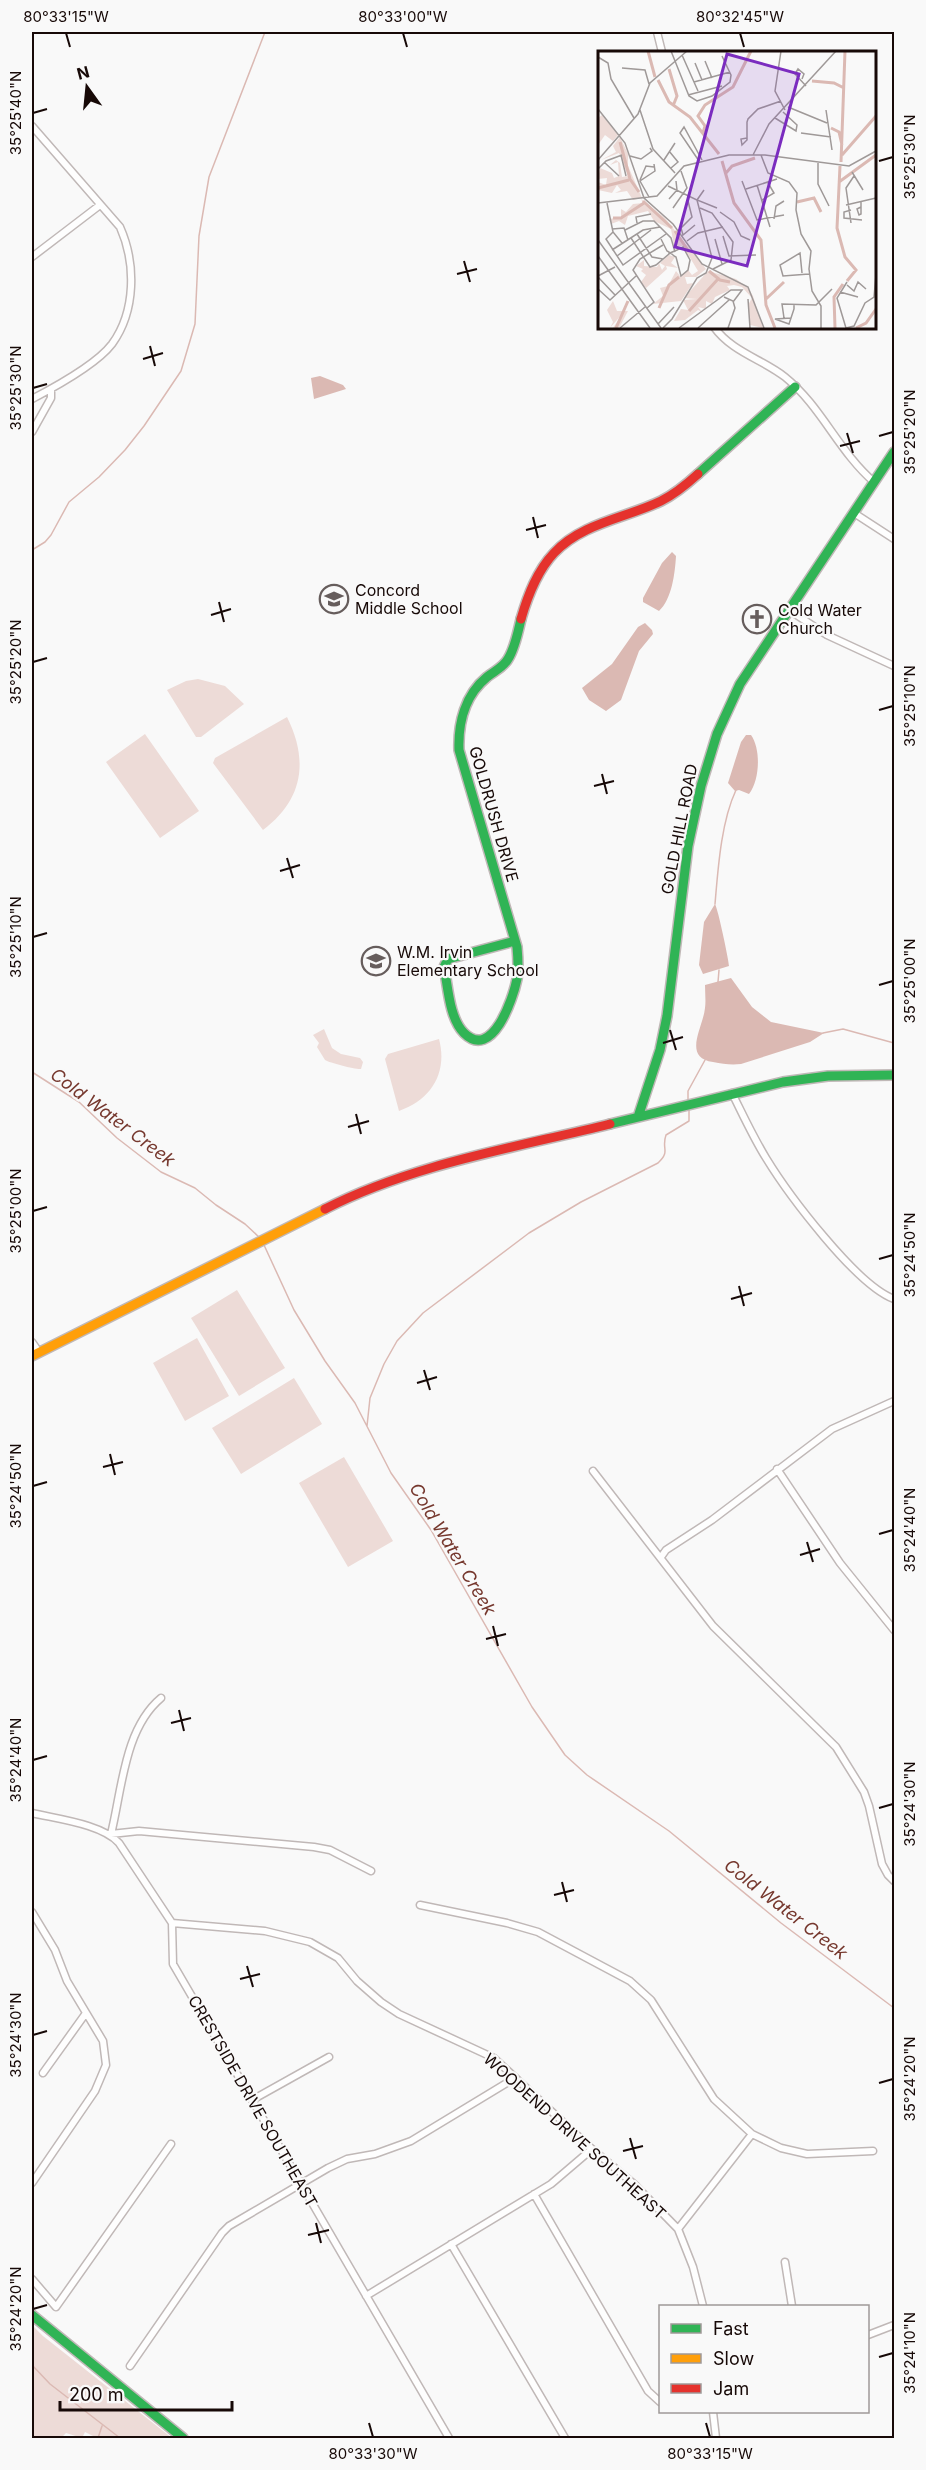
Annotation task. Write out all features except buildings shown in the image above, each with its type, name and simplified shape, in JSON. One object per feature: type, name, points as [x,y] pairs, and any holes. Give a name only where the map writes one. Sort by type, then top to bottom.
[{"type":"street","points":[[657,32],[662,51]]},
{"type":"street","points":[[32,126],[120,228],[127,245],[132,277],[125,316],[120,330],[108,348],[51,390],[32,399]]},
{"type":"street","points":[[32,257],[100,205]]},
{"type":"street","points":[[715,328],[729,343],[779,372],[795,387],[860,470],[874,482]]},
{"type":"street","name":"GOLDRUSH DRIVE","points":[[515,941],[448,959],[444,967],[459,1026],[465,1035],[474,1040],[484,1040],[492,1035],[516,987],[519,964],[515,941],[459,750],[458,733],[466,705],[474,691],[485,679],[508,661],[532,586],[542,567],[555,551],[586,529],[664,502],[795,387]]},
{"type":"street","points":[[32,432],[51,398],[51,390]]},
{"type":"street","name":"GOLD HILL ROAD","points":[[638,1117],[660,1050],[667,1016],[688,846],[707,763],[717,734],[740,684],[894,452]]},
{"type":"street","points":[[854,513],[894,539]]},
{"type":"street","points":[[789,610],[827,635],[894,666]]},
{"type":"street","points":[[32,1342],[35,1354],[352,1195],[404,1175],[732,1093],[806,1078],[894,1075]]},
{"type":"street","points":[[732,1093],[767,1159],[828,1240],[871,1285],[894,1299]]},
{"type":"street","points":[[661,1557],[666,1550],[712,1520],[832,1429],[894,1401]]},
{"type":"street","points":[[777,1469],[840,1563],[894,1628]]},
{"type":"street","points":[[593,1471],[713,1626],[824,1734],[847,1763],[869,1806],[882,1864],[894,1881]]},
{"type":"street","points":[[161,1698],[151,1706],[127,1757],[111,1834],[172,1923]]},
{"type":"street","points":[[32,1814],[111,1834],[139,1831],[314,1847],[330,1850],[371,1871]]},
{"type":"street","points":[[420,1905],[507,1923],[538,1932],[630,1981],[651,2000],[714,2099],[752,2134],[781,2148],[807,2154],[873,2151]]},
{"type":"street","points":[[32,1911],[55,1950],[67,1982],[103,2041],[106,2057],[106,2066],[95,2091],[32,2182]]},
{"type":"street","name":"WOODEND DRIVE SOUTHEAST","points":[[172,1923],[265,1931],[310,1942],[338,1958],[357,1981],[381,2002],[435,2031],[485,2053],[634,2184],[678,2229],[690,2259],[702,2305]]},
{"type":"street","name":"CRESTSIDE DRIVE SOUTHEAST","points":[[172,1923],[173,1964],[449,2439]]},
{"type":"street","points":[[43,2073],[86,2013]]},
{"type":"street","points":[[252,2100],[329,2058]]},
{"type":"street","points":[[130,2366],[222,2233],[243,2216],[347,2159],[375,2154],[411,2141],[515,2078]]},
{"type":"street","points":[[678,2229],[752,2134]]},
{"type":"street","points":[[32,2279],[56,2307],[171,2144]]},
{"type":"street","points":[[366,2296],[534,2194],[571,2169],[592,2149]]},
{"type":"street","points":[[534,2194],[648,2391],[659,2401]]},
{"type":"street","points":[[452,2244],[565,2439]]},
{"type":"street","points":[[785,2262],[792,2305]]},
{"type":"street","points":[[32,2314],[183,2439]]},
{"type":"street","points":[[869,2334],[894,2325]]},
{"type":"street","points":[[713,2413],[716,2439]]},
{"type":"shaded area","points":[[320,376],[343,385],[346,389],[314,399],[311,378]]},
{"type":"shaded area","points":[[672,552],[676,556],[672,585],[667,600],[659,611],[643,602],[643,598],[662,563]]},
{"type":"shaded area","points":[[645,623],[653,634],[639,651],[621,700],[606,711],[589,700],[582,688],[612,664],[638,627]]},
{"type":"shaded area","points":[[198,679],[225,686],[244,704],[201,737],[196,737],[167,690],[186,681]]},
{"type":"shaded area","points":[[287,717],[298,749],[300,764],[298,779],[287,806],[263,830],[213,763],[215,758]]},
{"type":"shaded area","points":[[145,734],[199,811],[160,838],[106,762]]},
{"type":"shaded area","points":[[746,735],[751,735],[758,756],[757,773],[749,794],[739,790],[735,791],[728,783],[741,742]]},
{"type":"shaded area","points":[[715,904],[729,966],[703,974],[699,965],[704,922]]},
{"type":"shaded area","points":[[731,978],[752,1007],[771,1022],[824,1033],[810,1042],[741,1064],[724,1064],[704,1059],[698,1054],[696,1048],[705,1008],[705,985]]},
{"type":"shaded area","points":[[324,1029],[332,1048],[341,1054],[360,1058],[363,1062],[361,1069],[325,1060],[317,1047],[319,1043],[313,1035]]},
{"type":"shaded area","points":[[439,1039],[441,1063],[434,1084],[420,1100],[399,1111],[385,1059],[388,1054]]},
{"type":"shaded area","points":[[237,1290],[285,1368],[239,1396],[191,1318]]},
{"type":"shaded area","points":[[197,1338],[229,1396],[185,1421],[153,1363]]},
{"type":"shaded area","points":[[294,1378],[322,1424],[241,1474],[212,1428]]},
{"type":"shaded area","points":[[344,1457],[393,1541],[348,1567],[299,1483]]},
{"type":"shaded area","points":[[32,2325],[172,2438],[97,2438],[85,2432],[82,2438],[66,2433],[61,2438],[32,2438]]},
{"type":"waterway","points":[[32,550],[51,535],[69,502],[99,477],[125,450],[181,371],[195,324],[199,236],[209,177],[265,32]]},
{"type":"waterway","points":[[715,904],[724,831],[736,790]]},
{"type":"waterway","points":[[718,982],[719,970]]},
{"type":"waterway","points":[[823,1033],[843,1029],[894,1043]]},
{"type":"waterway","points":[[688,1102],[688,1091],[705,1060]]},
{"type":"waterway","name":"Cold Water Creek","points":[[32,1072],[79,1102],[117,1138],[161,1172],[195,1188],[245,1224],[260,1238]]},
{"type":"waterway","points":[[367,1426],[370,1398],[384,1364],[397,1341],[423,1313],[529,1233],[581,1202],[658,1163],[665,1153],[666,1135],[689,1121],[689,1110]]},
{"type":"waterway","name":"Cold Water Creek","points":[[264,1245],[294,1310],[325,1361],[355,1403],[391,1473],[431,1530],[532,1707],[565,1755],[587,1775],[669,1831],[781,1923],[894,2008]]},
{"type":"waterway","points":[[32,2365],[50,2384],[120,2438]]},
{"type":"waterway","points":[[98,2438],[102,2426]]},
{"type":"traffic: fast","points":[[698,474],[795,387]]},
{"type":"traffic: fast","points":[[638,1117],[660,1050],[667,1016],[688,846],[701,786],[717,734],[740,684],[894,452]]},
{"type":"traffic: fast","points":[[515,941],[448,959],[444,967],[455,1019],[464,1033],[474,1040],[484,1039],[492,1033],[506,1012],[518,975],[518,959],[517,947],[459,750],[460,730],[464,710],[473,692],[487,677],[504,665],[510,655],[521,619]]},
{"type":"traffic: fast","points":[[610,1124],[783,1082],[828,1076],[894,1075]]},
{"type":"traffic: fast","points":[[32,2315],[183,2438]]},
{"type":"traffic: slow","points":[[32,1356],[325,1209]]},
{"type":"traffic: jam","points":[[521,619],[538,575],[548,560],[565,543],[591,528],[661,501],[681,489],[698,474]]},
{"type":"traffic: jam","points":[[325,1209],[359,1193],[429,1169],[610,1124]]},
{"type":"place","name":"Concord Middle School","points":[[334,599]]},
{"type":"place","name":"Cold Water Church","points":[[757,619]]},
{"type":"place","name":"W.M. Irvin Elementary School","points":[[376,961]]}]
